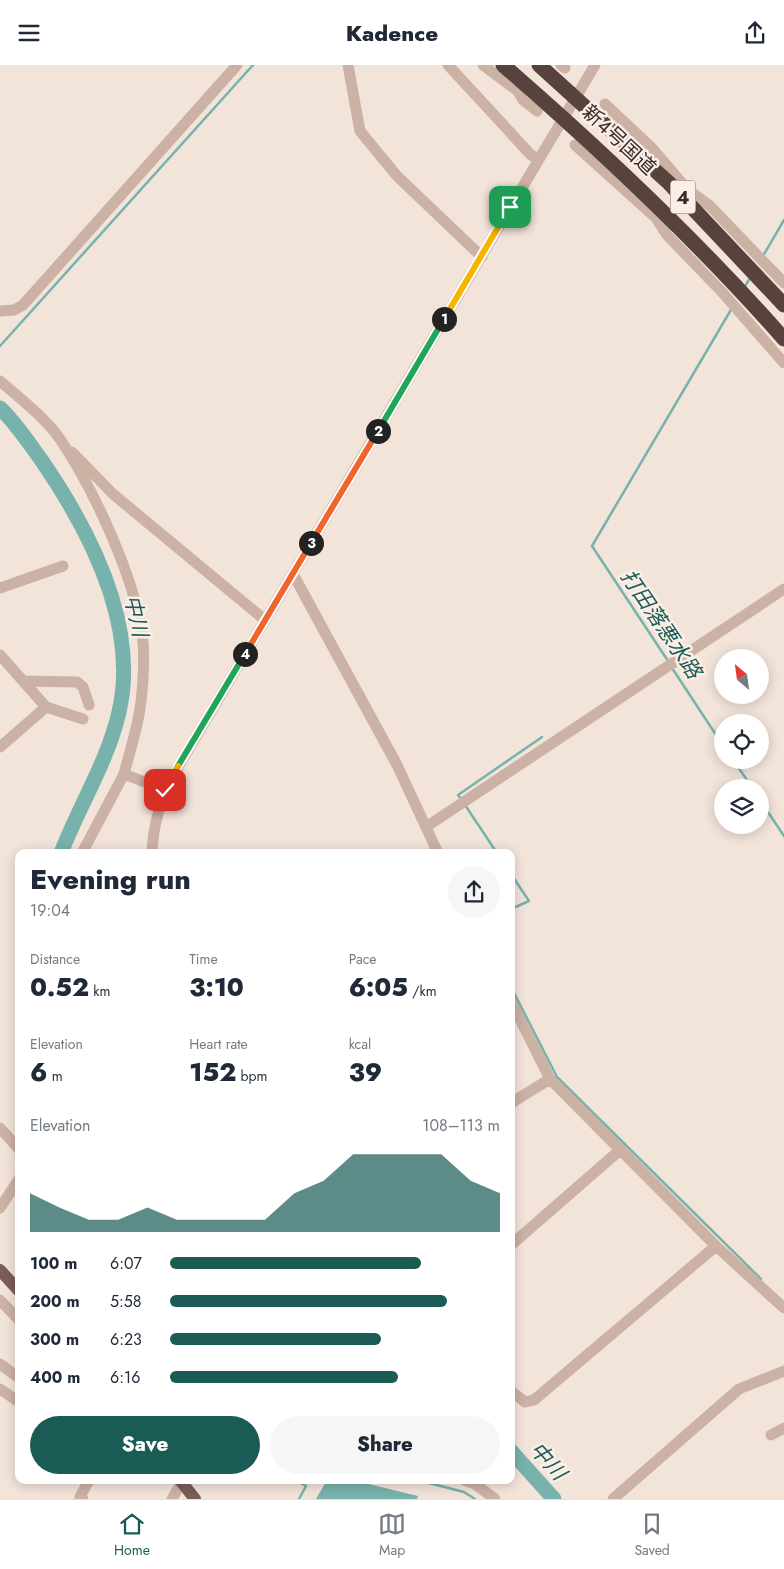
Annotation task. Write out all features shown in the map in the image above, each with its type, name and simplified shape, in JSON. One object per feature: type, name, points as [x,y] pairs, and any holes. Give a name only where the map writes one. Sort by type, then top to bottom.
[{"type":"highway","name":"新4号国道","points":[[539,65],[672,180],[784,305]]},
{"type":"highway","name":"新4号国道","points":[[508,74],[564,117],[784,339]]},
{"type":"main road","points":[[0,1270],[15,1287]]},
{"type":"main road","points":[[183,1484],[195,1499]]},
{"type":"street","points":[[0,311],[14,309],[23,305],[237,65]]},
{"type":"street","points":[[348,65],[360,131],[397,176],[482,257]]},
{"type":"street","points":[[448,65],[531,155],[539,159]]},
{"type":"street","points":[[483,65],[508,74],[537,111]]},
{"type":"street","points":[[152,849],[153,826],[165,790],[594,65]]},
{"type":"street","points":[[605,104],[652,148],[672,180],[710,206],[784,283]]},
{"type":"street","points":[[575,145],[651,206],[784,363]]},
{"type":"street","points":[[0,381],[113,494],[265,621]]},
{"type":"street","points":[[59,438],[88,489],[112,541],[132,590],[140,621],[142,692],[139,716],[124,774],[84,849]]},
{"type":"street","points":[[0,589],[62,566]]},
{"type":"street","points":[[293,574],[396,765],[436,849]]},
{"type":"street","points":[[426,827],[784,589]]},
{"type":"street","points":[[0,655],[46,707],[83,719]]},
{"type":"street","points":[[24,681],[77,682],[84,687],[89,705]]},
{"type":"street","points":[[0,747],[46,707]]},
{"type":"street","points":[[124,774],[165,790]]},
{"type":"street","points":[[515,1009],[550,1079],[716,1246],[784,1308]]},
{"type":"street","points":[[515,1101],[550,1079]]},
{"type":"street","points":[[0,1128],[15,1145]]},
{"type":"street","points":[[515,1242],[620,1150]]},
{"type":"street","points":[[0,1208],[15,1185]]},
{"type":"street","points":[[515,1394],[526,1402],[534,1400],[716,1246]]},
{"type":"street","points":[[0,1300],[15,1316]]},
{"type":"street","points":[[0,1363],[15,1375]]},
{"type":"street","points":[[613,1499],[739,1389],[784,1371]]},
{"type":"street","points":[[0,1389],[15,1399]]},
{"type":"street","points":[[772,1435],[784,1427]]},
{"type":"street","points":[[80,1498],[87,1484]]},
{"type":"street","points":[[172,1499],[180,1484]]},
{"type":"street","points":[[475,1484],[495,1499]]},
{"type":"water","points":[[325,1484],[368,1484],[418,1496],[417,1499],[316,1499]]},
{"type":"waterway","points":[[0,346],[253,65]]},
{"type":"waterway","points":[[763,256],[784,220]]},
{"type":"waterway","points":[[744,288],[750,278]]},
{"type":"waterway","points":[[668,661],[592,546],[732,308]]},
{"type":"waterway","name":"中川","points":[[0,408],[17,427],[60,488],[93,549],[116,613],[122,646],[123,679],[119,712],[114,730],[101,766],[63,849]]},
{"type":"waterway","name":"打田落悪水路","points":[[672,668],[714,732]]},
{"type":"waterway","points":[[462,800],[458,795],[542,737]]},
{"type":"waterway","name":"打田落悪水路","points":[[739,769],[746,779]]},
{"type":"waterway","points":[[465,805],[494,849]]},
{"type":"waterway","name":"打田落悪水路","points":[[769,814],[784,836]]},
{"type":"waterway","points":[[515,880],[529,901],[515,907]]},
{"type":"waterway","points":[[515,995],[557,1077],[761,1279]]},
{"type":"waterway","name":"中川","points":[[515,1455],[554,1499]]},
{"type":"waterway","points":[[299,1499],[306,1486],[303,1484]]},
{"type":"waterway","points":[[433,1484],[464,1492],[475,1499]]},
{"type":"route","points":[[165,790],[510,207]]}]
